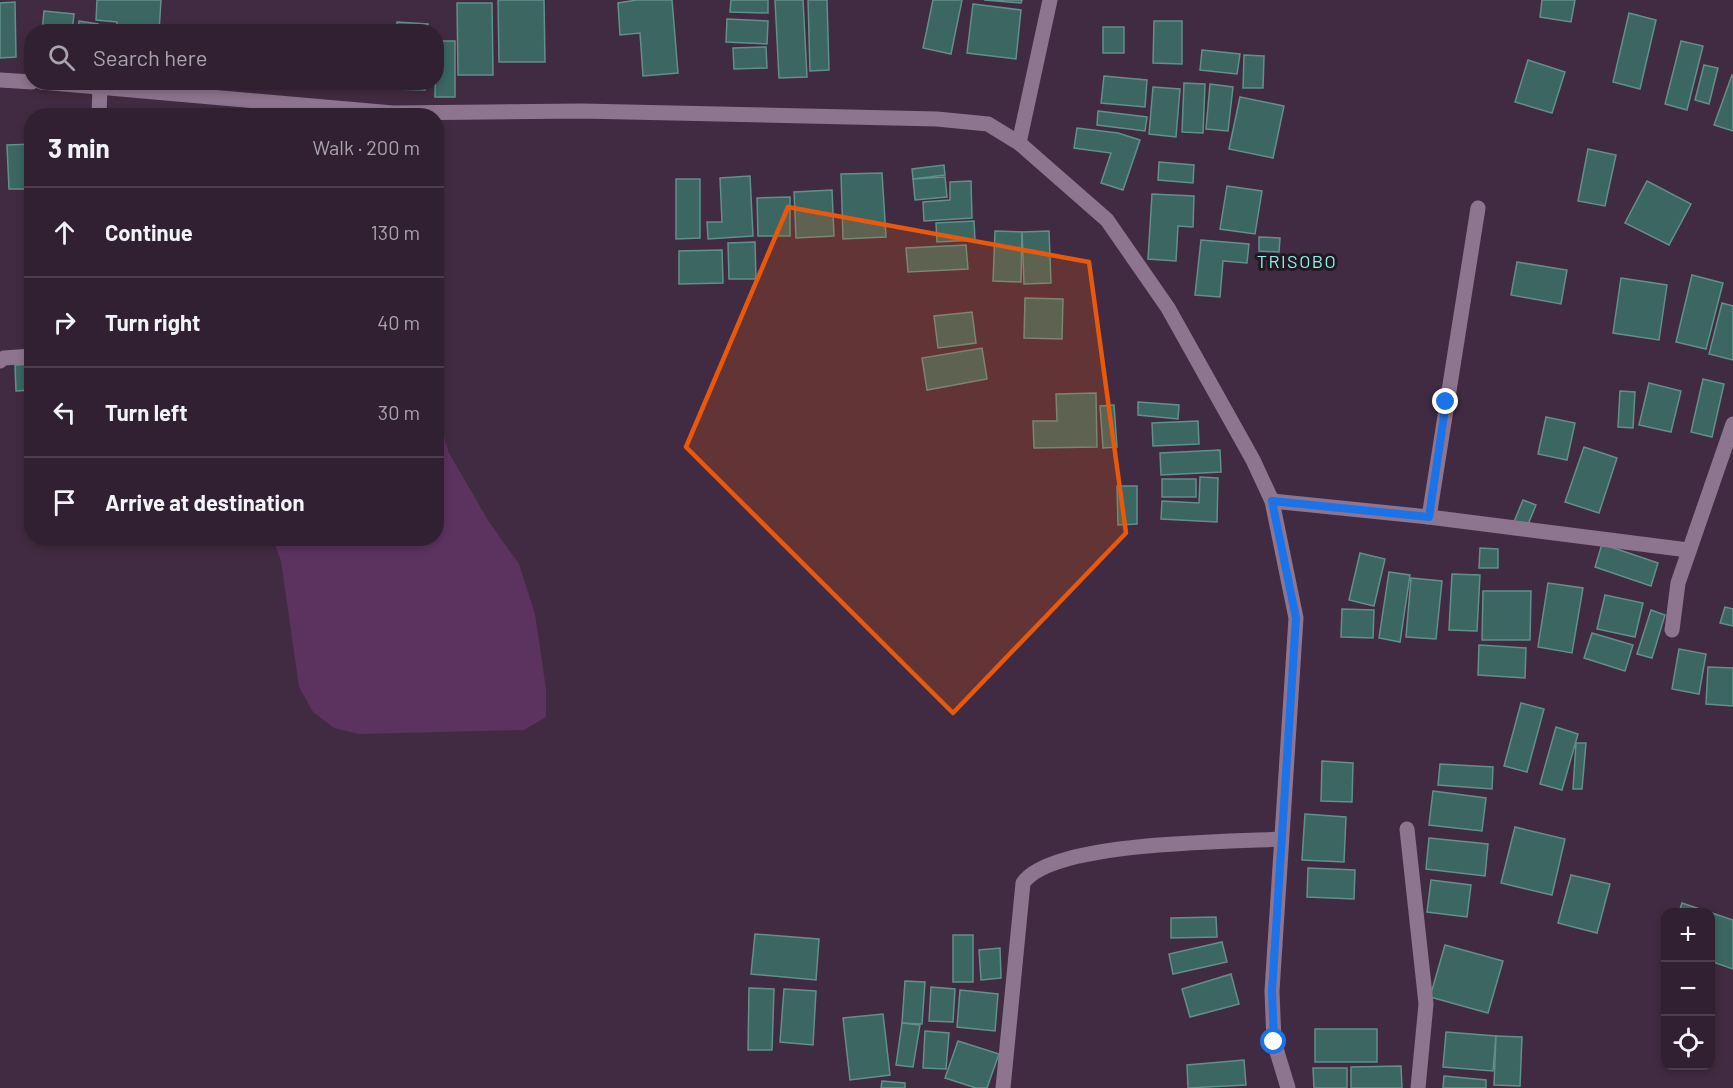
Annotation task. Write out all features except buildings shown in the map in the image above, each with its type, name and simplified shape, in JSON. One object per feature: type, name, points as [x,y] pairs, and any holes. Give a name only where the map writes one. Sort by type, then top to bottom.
[{"type":"street","points":[[1019,143],[1050,0]]},
{"type":"street","points":[[0,80],[24,82]]},
{"type":"street","points":[[99,108],[100,90]]},
{"type":"street","points":[[143,90],[339,108]]},
{"type":"street","points":[[444,113],[605,112],[937,119],[988,124],[1019,143],[1107,220],[1168,308],[1253,460],[1272,501],[1296,618],[1272,991],[1274,1042],[1288,1088]]},
{"type":"street","points":[[1429,517],[1478,208]]},
{"type":"street","points":[[0,361],[4,358],[24,357]]},
{"type":"street","points":[[1672,630],[1678,583],[1733,424]]},
{"type":"street","points":[[1272,501],[1429,517],[1688,550]]},
{"type":"street","points":[[1407,829],[1426,1004],[1418,1088]]},
{"type":"street","points":[[1003,1088],[1023,884],[1029,875],[1059,860],[1098,851],[1281,839]]},
{"type":"highlighted area","points":[[788,207],[1089,262],[1126,533],[953,713],[686,447]]},
{"type":"shaded area","points":[[444,437],[449,453],[489,522],[519,564],[535,614],[546,689],[546,717],[524,730],[359,734],[334,728],[313,712],[299,687],[281,561],[276,546],[444,546]]},
{"type":"district","name":"TRISOBO","points":[[1297,261]]},
{"type":"route","points":[[1274,1042],[1272,991],[1296,618],[1272,501],[1429,517],[1446,402]]}]
